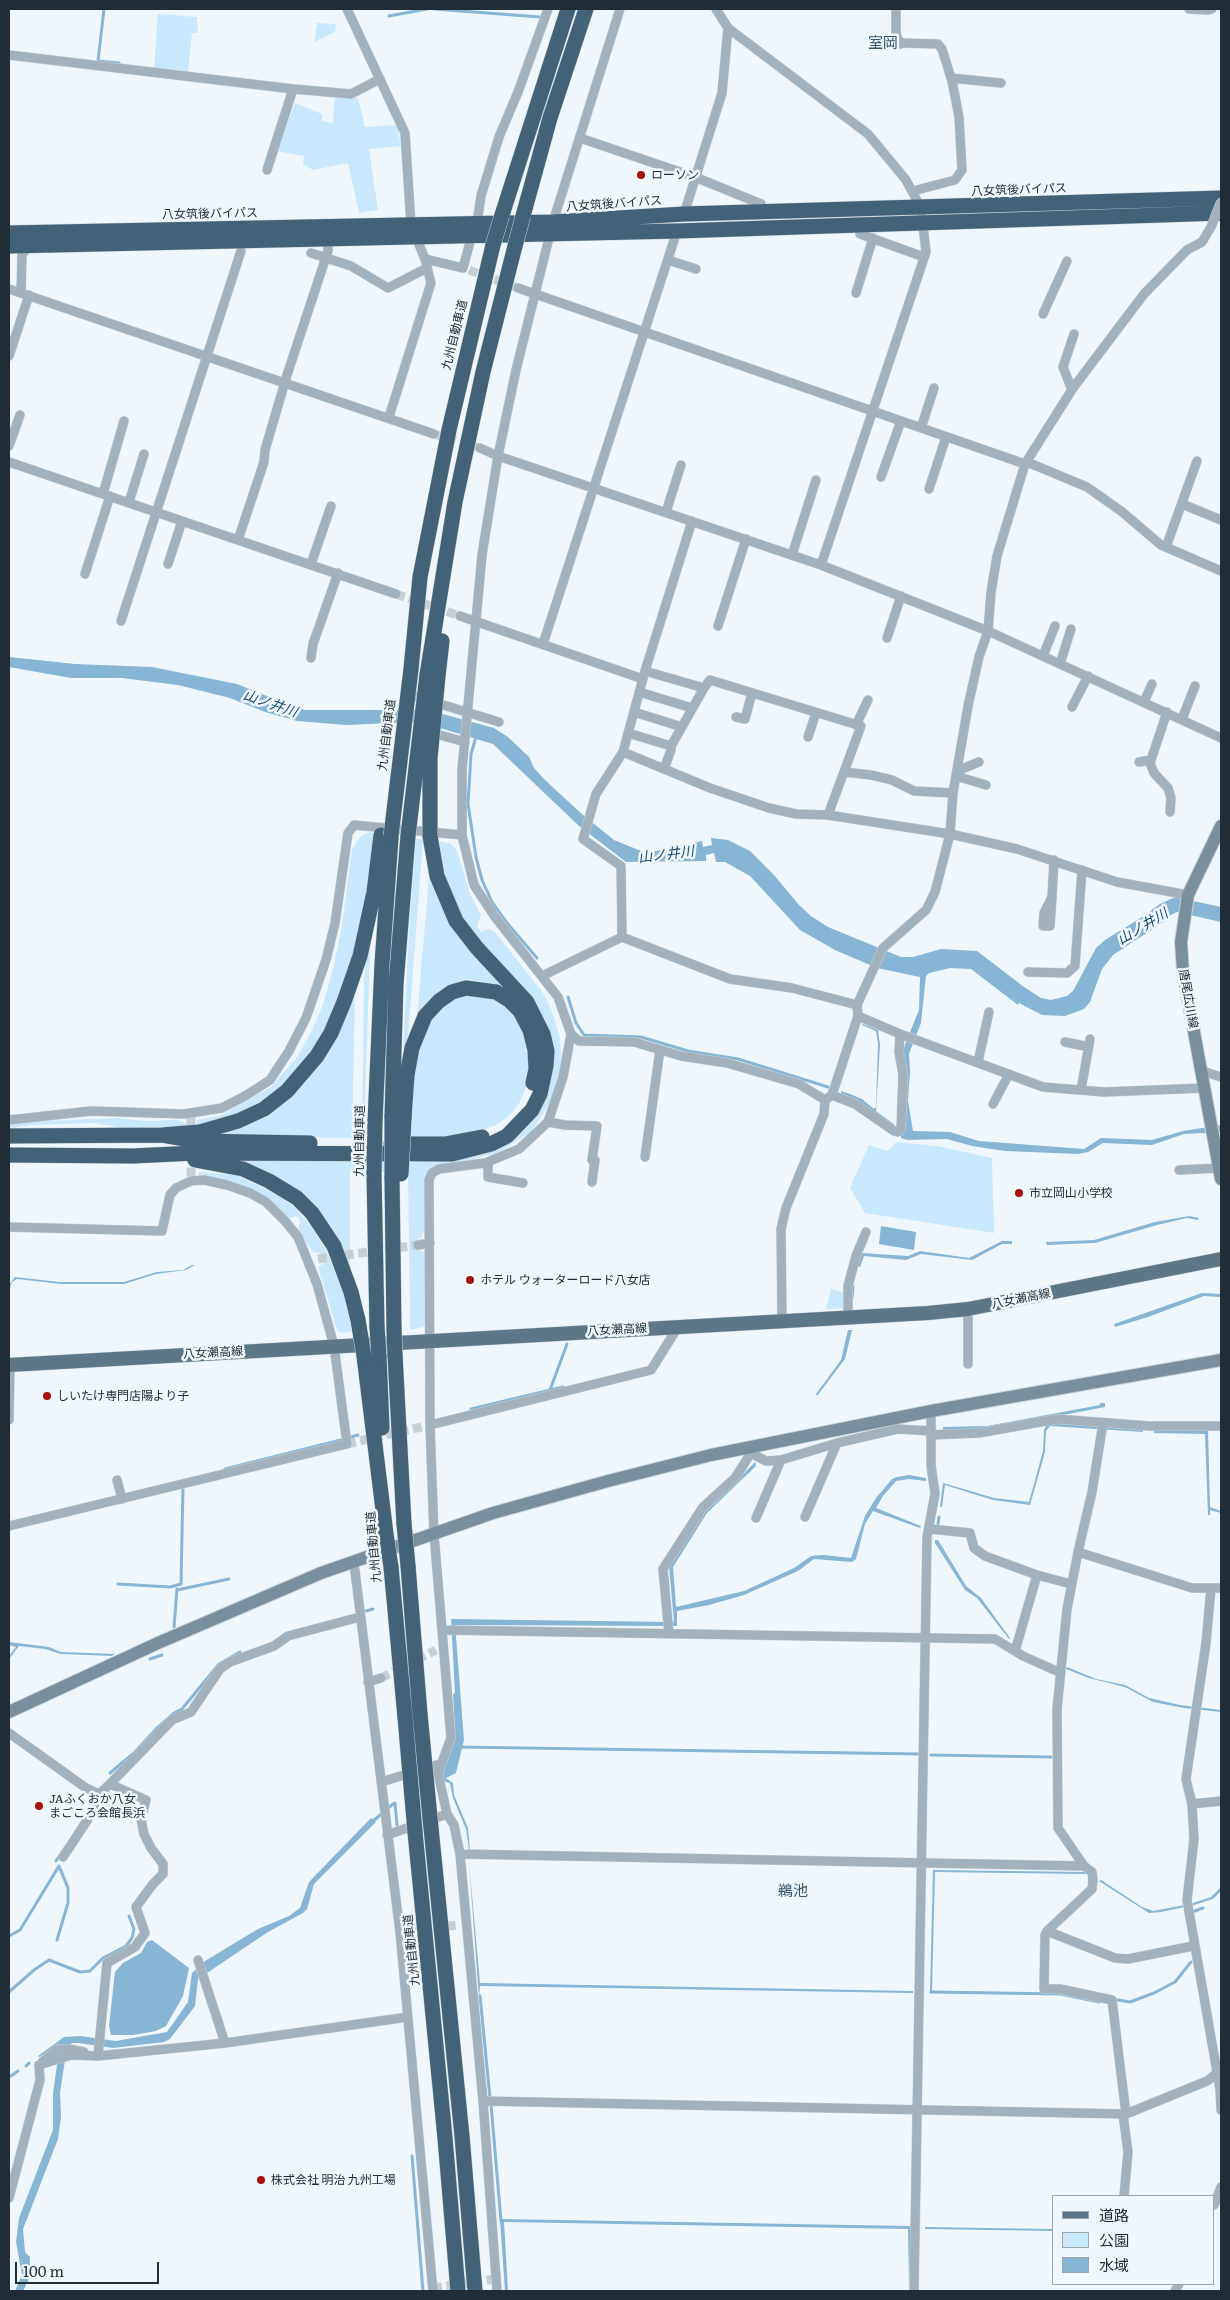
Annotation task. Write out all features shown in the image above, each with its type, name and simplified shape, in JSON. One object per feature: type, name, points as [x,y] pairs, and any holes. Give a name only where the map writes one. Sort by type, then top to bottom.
[{"type":"highway","name":"九州自動車道","points":[[458,2291],[391,1567],[386,1534],[371,1356],[377,1327],[374,1174],[386,836],[406,670],[420,577],[448,430],[493,246],[568,9]]},
{"type":"highway","points":[[475,2291],[462,2136],[420,1714],[404,1524],[398,1412],[397,975],[408,836],[455,502],[483,372],[515,246],[550,118],[586,9]]},
{"type":"highway","name":"八女筑後バイパス","points":[[9,246],[29,240],[552,227],[684,214],[1221,198]]},
{"type":"highway","name":"八女筑後バイパス","points":[[9,233],[29,240],[328,238],[413,231],[477,223],[677,231],[1221,213]]},
{"type":"highway","points":[[9,1155],[195,1153],[452,1154],[491,1144],[507,1136],[519,1126],[532,1110],[544,1081],[546,1051],[543,1034],[527,1002],[477,948],[456,921],[437,876],[430,836],[432,675]]},
{"type":"highway","points":[[9,1136],[162,1135],[200,1132],[221,1127],[264,1108],[287,1091],[317,1056],[331,1033],[360,956],[386,836]]},
{"type":"highway","points":[[162,1135],[212,1142],[445,1144],[476,1140],[489,1135],[511,1120],[523,1106],[532,1089],[536,1069],[535,1050],[530,1030],[520,1011],[509,1000],[496,992],[466,988],[452,992],[439,1001],[425,1016],[412,1048],[398,1118]]},
{"type":"highway","points":[[161,1154],[242,1169],[269,1181],[297,1198],[312,1213],[334,1246],[349,1285],[358,1320],[371,1356]]},
{"type":"main road","name":"八女瀬高線","points":[[10,1365],[678,1326],[848,1318],[968,1309],[1221,1259]]},
{"type":"street","points":[[347,9],[405,133],[413,231],[431,283],[388,417]]},
{"type":"street","points":[[477,223],[481,196],[499,137],[518,92],[548,9]]},
{"type":"street","points":[[620,9],[552,227],[534,295],[498,456],[482,555],[465,740],[462,834],[474,885],[495,917],[558,997],[571,1034],[579,1041],[634,1042],[660,1050],[758,1071],[799,1084],[828,1097],[855,1104],[898,1132],[901,1129],[903,1074],[899,1052],[907,1036]]},
{"type":"street","points":[[716,9],[728,28],[868,134],[906,180],[921,208],[926,252],[821,565]]},
{"type":"street","points":[[896,9],[896,34],[901,43],[938,44],[942,49],[951,78],[958,116],[962,170],[955,180],[912,191]]},
{"type":"street","points":[[1189,9],[1212,9]]},
{"type":"street","points":[[684,214],[722,93],[728,28]]},
{"type":"street","points":[[9,55],[293,89],[351,94],[380,79]]},
{"type":"street","points":[[951,78],[1001,83]]},
{"type":"street","points":[[267,170],[293,89]]},
{"type":"street","points":[[580,138],[695,177],[761,204],[761,212]]},
{"type":"street","points":[[782,1321],[781,1228],[786,1208],[824,1114],[828,1097],[858,1016],[857,1005],[883,948],[926,910],[935,892],[950,834],[956,773],[978,657],[988,631],[991,592],[997,556],[1026,463],[1072,390],[1144,294],[1188,250],[1202,242],[1211,227],[1221,202]]},
{"type":"street","points":[[543,644],[677,231]]},
{"type":"street","points":[[860,231],[860,234],[924,257]]},
{"type":"street","points":[[238,540],[326,258],[328,238]]},
{"type":"street","points":[[856,293],[873,238]]},
{"type":"street","points":[[9,356],[25,294],[22,255],[29,240]]},
{"type":"street","points":[[311,253],[351,266],[388,288],[426,264],[466,269],[470,242]]},
{"type":"street","points":[[121,622],[242,251]]},
{"type":"street","points":[[668,260],[696,269]]},
{"type":"street","points":[[1043,314],[1067,261]]},
{"type":"street","points":[[518,288],[1026,463],[1087,488],[1121,511],[1166,547],[1221,571]]},
{"type":"street","points":[[9,289],[434,434]]},
{"type":"street","points":[[1072,390],[1063,367],[1074,334]]},
{"type":"street","points":[[921,428],[934,388]]},
{"type":"street","points":[[9,446],[20,415]]},
{"type":"street","points":[[85,574],[124,421]]},
{"type":"street","points":[[881,477],[900,421]]},
{"type":"street","points":[[929,489],[946,437]]},
{"type":"street","points":[[480,448],[498,456],[821,565],[901,596],[988,631],[1221,738]]},
{"type":"street","points":[[129,502],[144,454]]},
{"type":"street","points":[[1166,547],[1197,461]]},
{"type":"street","points":[[9,462],[396,594]]},
{"type":"street","points":[[666,512],[681,465]]},
{"type":"street","points":[[792,555],[816,480]]},
{"type":"street","points":[[1182,504],[1221,520]]},
{"type":"street","points":[[311,564],[331,506]]},
{"type":"street","points":[[168,564],[182,521]]},
{"type":"street","points":[[622,937],[621,866],[583,839],[584,833],[596,794],[623,752],[644,675],[692,521]]},
{"type":"street","points":[[718,626],[746,539]]},
{"type":"street","points":[[311,658],[313,644],[338,573]]},
{"type":"street","points":[[887,638],[901,596]]},
{"type":"street","points":[[460,616],[644,675],[704,688]]},
{"type":"street","points":[[1043,656],[1054,626]]},
{"type":"street","points":[[1060,664],[1071,629]]},
{"type":"street","points":[[1072,707],[1088,676]]},
{"type":"street","points":[[664,769],[672,750],[671,746],[710,680],[861,726],[828,815]]},
{"type":"street","points":[[1144,702],[1152,684]]},
{"type":"street","points":[[1182,719],[1195,686]]},
{"type":"street","points":[[639,692],[692,708]]},
{"type":"street","points":[[736,716],[745,719],[752,693]]},
{"type":"street","points":[[414,696],[467,715],[499,722]]},
{"type":"street","points":[[856,725],[868,700]]},
{"type":"street","points":[[634,712],[682,727]]},
{"type":"street","points":[[808,737],[816,712]]},
{"type":"street","points":[[1167,712],[1150,760],[1154,773],[1168,788],[1171,798],[1170,812]]},
{"type":"street","points":[[416,728],[465,740]]},
{"type":"street","points":[[628,733],[671,746]]},
{"type":"street","points":[[623,752],[769,808],[796,814],[828,815],[950,834],[1017,849],[1117,882],[1188,896]]},
{"type":"street","points":[[1139,762],[1150,760]]},
{"type":"street","points":[[956,773],[979,762]]},
{"type":"street","points":[[844,772],[892,780],[914,790],[953,793]]},
{"type":"street","points":[[956,773],[986,785]]},
{"type":"street","points":[[9,1120],[91,1111],[184,1114],[222,1108],[245,1096],[270,1080],[289,1051],[306,1018],[326,960],[335,922],[348,833],[354,825],[462,834]]},
{"type":"street","name":"唐尾広川線","points":[[1220,1174],[1183,972],[1181,942],[1188,896],[1221,826]]},
{"type":"street","points":[[1052,897],[1054,860]]},
{"type":"street","points":[[1028,972],[1067,973],[1074,966],[1082,870]]},
{"type":"street","points":[[542,976],[622,937],[730,979],[792,988],[857,1005]]},
{"type":"street","points":[[978,1062],[989,1012]]},
{"type":"street","points":[[858,1016],[1043,1087],[1104,1092],[1204,1088]]},
{"type":"street","points":[[497,2291],[482,2101],[462,1925],[460,1854],[454,1825],[447,1814],[438,1774],[440,1764],[451,1738],[440,1649],[443,1630],[434,1534],[430,1425],[429,1180],[432,1173],[439,1169],[488,1162],[519,1148],[548,1122],[563,1077],[571,1034]]},
{"type":"street","points":[[1065,1042],[1090,1043],[1081,1090]]},
{"type":"street","points":[[645,1157],[660,1050]]},
{"type":"street","points":[[1202,1071],[1221,1076]]},
{"type":"street","points":[[993,1104],[1009,1074]]},
{"type":"street","points":[[548,1122],[565,1125],[597,1126],[592,1160],[595,1160],[592,1182]]},
{"type":"street","points":[[488,1162],[488,1178],[523,1183]]},
{"type":"street","points":[[1179,1170],[1220,1174]]},
{"type":"street","points":[[9,1227],[20,1229],[162,1231],[170,1195],[176,1188],[188,1181],[204,1180],[250,1193],[266,1202],[298,1237],[309,1260],[320,1292],[334,1346],[347,1444],[9,1526]]},
{"type":"street","points":[[848,1318],[849,1283],[856,1256],[866,1232]]},
{"type":"street","points":[[418,1245],[430,1243]]},
{"type":"street","points":[[309,1260],[318,1259]]},
{"type":"street","points":[[968,1309],[968,1364]]},
{"type":"street","points":[[430,1425],[651,1370],[678,1326]]},
{"type":"street","points":[[9,1712],[321,1573],[493,1513],[711,1454],[750,1450],[931,1411],[1221,1360]]},
{"type":"street","points":[[9,1420],[10,1365]]},
{"type":"street","points":[[914,2291],[927,1537],[935,1494],[932,1465],[931,1411]]},
{"type":"street","points":[[750,1450],[766,1461],[781,1460],[898,1429],[931,1433],[980,1433],[1057,1418],[1149,1426],[1221,1426]]},
{"type":"street","points":[[1103,1423],[1092,1492],[1071,1584],[1057,1709],[1058,1828],[1084,1866],[1092,1872],[1092,1889],[1045,1935],[1044,1989],[1060,1989],[1112,2000],[1128,2152],[1124,2195]]},
{"type":"street","points":[[805,1517],[837,1444]]},
{"type":"street","points":[[669,1632],[663,1569],[703,1506],[735,1478],[750,1450]]},
{"type":"street","points":[[756,1518],[781,1460]]},
{"type":"street","points":[[118,1480],[122,1499]]},
{"type":"street","points":[[930,1529],[970,1533],[974,1548],[985,1556],[1037,1575],[1071,1584]]},
{"type":"street","points":[[1078,1552],[1192,1588],[1221,1588]]},
{"type":"street","points":[[354,1563],[400,1932],[433,2291]]},
{"type":"street","points":[[1015,1651],[1037,1575]]},
{"type":"street","points":[[1211,1588],[1206,1643],[1186,1779],[1192,1804],[1194,1839],[1186,1900],[1193,1946],[1219,2069],[1221,2110]]},
{"type":"street","points":[[63,1857],[88,1819],[99,1794],[172,1720],[191,1712],[220,1669],[230,1662],[274,1646],[288,1636],[360,1617]]},
{"type":"street","points":[[443,1630],[669,1632],[996,1639],[1015,1651],[1061,1673]]},
{"type":"street","points":[[368,1682],[381,1678]]},
{"type":"street","points":[[9,1733],[86,1788],[99,1794]]},
{"type":"street","points":[[381,1782],[440,1764]]},
{"type":"street","points":[[73,1772],[92,1786],[109,1785],[146,1800],[141,1819],[144,1834],[163,1864],[163,1874],[136,1906],[145,1933],[135,1947],[107,1962],[99,2052]]},
{"type":"street","points":[[1192,1804],[1221,1801]]},
{"type":"street","points":[[387,1835],[447,1814]]},
{"type":"street","points":[[460,1854],[1084,1866]]},
{"type":"street","points":[[400,1932],[412,1931]]},
{"type":"street","points":[[1047,1931],[1115,1958],[1128,1958],[1193,1946]]},
{"type":"street","points":[[199,1963],[226,2043]]},
{"type":"street","points":[[9,2198],[40,2080],[38,2065],[71,2056],[99,2052],[226,2043],[408,2017]]},
{"type":"street","points":[[482,2101],[1124,2114],[1207,2081],[1219,2069]]},
{"type":"street","points":[[1215,2202],[1221,2187]]},
{"type":"green space","points":[[158,14],[197,17],[198,33],[192,33],[188,73],[154,69]]},
{"type":"green space","points":[[317,23],[336,24],[335,32],[314,42]]},
{"type":"green space","points":[[335,97],[358,98],[365,127],[397,125],[401,146],[369,149],[378,210],[359,213],[348,163],[313,170],[303,164],[304,156],[277,151],[295,103],[322,114],[322,121],[333,123]]},
{"type":"green space","points":[[369,832],[373,833],[373,847],[361,922],[351,969],[332,1019],[301,1068],[270,1097],[230,1117],[197,1126],[197,1120],[222,1115],[271,1087],[297,1057],[323,1005],[334,965],[342,925],[352,849],[360,837]]},
{"type":"green space","points":[[416,839],[423,839],[407,1050],[403,1050],[409,932]]},
{"type":"green space","points":[[439,841],[451,844],[457,851],[470,894],[481,915],[477,927],[481,932],[489,929],[495,932],[543,993],[551,1009],[560,1038],[561,1063],[558,1083],[552,1099],[531,1132],[499,1152],[466,1161],[436,1165],[425,1175],[425,1228],[422,1237],[416,1241],[417,1249],[425,1253],[427,1322],[422,1327],[410,1330],[408,1172],[350,1172],[350,1272],[330,1231],[231,1158],[410,1163],[472,1157],[485,1154],[500,1147],[515,1137],[532,1121],[545,1098],[551,1079],[553,1056],[550,1034],[543,1016],[524,989],[494,959],[464,922],[442,871]]},
{"type":"green space","points":[[429,877],[431,877],[514,995],[497,986],[468,979],[439,991],[427,1003],[417,1018]]},
{"type":"green space","points":[[371,925],[364,1127],[362,1127],[364,979]]},
{"type":"green space","points":[[355,991],[352,1138],[205,1136],[293,1092]]},
{"type":"green space","points":[[466,995],[494,998],[515,1013],[531,1052],[528,1082],[520,1102],[508,1117],[496,1125],[472,1134],[443,1138],[408,1139],[414,1067],[426,1025],[449,1001]]},
{"type":"green space","points":[[118,1118],[144,1121],[176,1120],[186,1123],[187,1127],[127,1129],[95,1123],[30,1125],[10,1128],[10,1125],[23,1122]]},
{"type":"green space","points":[[897,1142],[937,1146],[992,1158],[994,1233],[865,1213],[850,1188],[869,1145],[887,1151]]},
{"type":"green space","points":[[199,1172],[235,1175],[275,1193],[294,1207],[309,1224],[326,1250],[342,1288],[350,1317],[351,1332],[341,1333],[337,1330],[318,1267],[324,1263],[320,1253],[313,1252],[298,1231],[300,1220],[296,1216],[287,1217],[270,1202],[202,1177],[198,1174]]},
{"type":"green space","points":[[831,1289],[845,1293],[845,1308],[826,1309]]},
{"type":"water","name":"山ノ井川","points":[[9,657],[75,664],[152,667],[237,684],[305,710],[428,710],[494,728],[508,737],[529,757],[534,768],[546,781],[614,840],[641,851],[656,851],[702,841],[703,847],[712,845],[711,838],[728,840],[750,851],[774,875],[799,905],[811,916],[828,927],[901,957],[913,957],[941,949],[977,951],[1041,998],[1051,1000],[1067,996],[1073,991],[1096,948],[1160,904],[1175,897],[1221,907],[1221,922],[1177,912],[1164,918],[1165,921],[1113,955],[1102,969],[1090,1002],[1084,1009],[1065,1016],[1042,1015],[1019,1003],[1018,1005],[971,969],[950,968],[929,973],[926,976],[921,1023],[909,1054],[908,1101],[913,1131],[950,1132],[979,1141],[1084,1149],[1101,1138],[1152,1140],[1183,1131],[1221,1125],[1221,1132],[1184,1134],[1152,1145],[1103,1143],[1088,1152],[1078,1154],[1005,1151],[972,1146],[947,1139],[907,1140],[901,1138],[902,1052],[919,1010],[920,977],[877,968],[835,950],[800,930],[750,876],[725,862],[716,862],[714,853],[706,855],[706,861],[626,862],[579,826],[493,744],[430,725],[413,722],[347,725],[297,721],[265,712],[230,698],[178,685],[122,678],[71,678],[9,667]]},
{"type":"water","points":[[863,1024],[878,1030],[880,1045],[876,1111],[895,1125],[890,1125],[841,1095],[841,1091],[862,1099],[874,1109],[876,1107],[878,1044],[876,1031]]},
{"type":"water","points":[[1189,1216],[1199,1218],[1198,1220],[1187,1218],[1157,1225],[1095,1243],[1047,1245],[1046,1242],[1094,1240],[1155,1222]]},
{"type":"water","points":[[881,1226],[916,1232],[914,1250],[879,1244]]},
{"type":"water","points":[[1002,1241],[1012,1241],[1012,1244],[1002,1244],[972,1260],[921,1254],[906,1260],[864,1256],[860,1267],[857,1266],[861,1253],[908,1256],[920,1251],[969,1258]]},
{"type":"water","points":[[195,1265],[186,1270],[156,1274],[124,1284],[61,1284],[17,1279],[12,1282],[9,1291],[9,1285],[15,1277],[59,1282],[124,1282],[157,1272],[183,1270]]},
{"type":"water","points":[[1202,1293],[1221,1294],[1221,1297],[1204,1296],[1115,1327],[1114,1324]]},
{"type":"water","points":[[848,1330],[852,1330],[845,1359],[817,1396],[816,1394],[841,1360]]},
{"type":"water","points":[[1100,1403],[1105,1403],[1105,1407],[980,1431],[943,1431],[943,1427],[987,1426],[1100,1405]]},
{"type":"water","points":[[1047,1424],[1143,1430],[1143,1432],[1050,1426],[1046,1431],[1045,1452],[1030,1505],[993,1500],[945,1485],[942,1507],[940,1507],[943,1483],[994,1498],[1029,1502],[1043,1451],[1044,1430]]},
{"type":"water","points":[[1154,1431],[1208,1431],[1210,1507],[1221,1511],[1221,1513],[1210,1510],[1210,1515],[1208,1515],[1205,1434],[1154,1433]]},
{"type":"water","points":[[755,1462],[756,1466],[707,1513],[673,1567],[676,1607],[744,1591],[794,1568],[811,1556],[823,1555],[851,1558],[865,1516],[876,1498],[892,1479],[897,1477],[909,1475],[926,1478],[926,1481],[909,1479],[896,1481],[883,1496],[876,1508],[921,1526],[920,1528],[873,1511],[865,1524],[856,1559],[852,1562],[814,1559],[798,1571],[744,1595],[709,1605],[677,1611],[677,1626],[457,1625],[456,1637],[464,1740],[456,1773],[446,1778],[453,1783],[454,1795],[468,1828],[469,1850],[466,1829],[453,1798],[450,1783],[442,1781],[442,1773],[455,1733],[451,1619],[674,1621],[669,1566],[705,1510],[727,1491]]},
{"type":"water","points":[[935,1540],[938,1540],[966,1586],[981,1598],[1009,1639],[977,1598],[965,1590],[935,1543]]},
{"type":"water","points":[[9,1642],[49,1647],[61,1652],[115,1654],[112,1656],[61,1654],[45,1649],[19,1646],[9,1659],[9,1656],[16,1647],[9,1645]]},
{"type":"water","points":[[1067,1667],[1096,1679],[1125,1685],[1149,1698],[1180,1705],[1221,1710],[1221,1712],[1153,1702],[1125,1687],[1089,1678],[1066,1669]]},
{"type":"water","points":[[371,1818],[376,1822],[314,1884],[307,1909],[303,1913],[268,1932],[198,1979],[195,2006],[170,2039],[164,2042],[113,2048],[79,2043],[72,2043],[67,2047],[60,2093],[61,2117],[58,2139],[23,2229],[25,2252],[30,2257],[29,2279],[23,2291],[15,2291],[22,2275],[16,2242],[19,2218],[53,2130],[53,2093],[60,2044],[38,2056],[64,2037],[80,2036],[116,2041],[167,2032],[188,2002],[192,1973],[205,1961],[258,1929],[289,1916],[300,1908],[309,1882]]},
{"type":"water","points":[[469,1862],[480,1983],[913,1991],[913,1993],[480,1986],[479,1999]]},
{"type":"water","points":[[933,1870],[1086,1872],[1086,1874],[935,1872],[932,1993],[929,1993]]},
{"type":"water","points":[[1101,1880],[1142,1907],[1153,1911],[1190,1904],[1211,1897],[1221,1887],[1221,1891],[1213,1899],[1194,1905],[1149,1913],[1099,1881]]},
{"type":"water","points":[[152,1940],[189,1968],[183,1996],[166,2026],[156,2031],[133,2035],[111,2035],[109,2026],[115,1972],[123,1963],[141,1953],[147,1942]]},
{"type":"water","points":[[500,2219],[911,2226],[909,2291],[908,2229],[504,2222],[508,2291],[505,2291]]},
{"type":"water","points":[[925,2227],[1052,2229],[1052,2231],[925,2229]]},
{"type":"waterway","points":[[104,9],[98,61],[119,63]]},
{"type":"waterway","points":[[389,16],[427,9]]},
{"type":"waterway","points":[[434,9],[540,17]]},
{"type":"waterway","points":[[476,737],[471,754],[468,804],[476,857],[482,880],[492,902],[537,958]]},
{"type":"waterway","points":[[568,997],[576,1023],[584,1035],[641,1037],[688,1051],[738,1059],[828,1087]]},
{"type":"waterway","points":[[852,1298],[853,1286]]},
{"type":"waterway","points":[[550,1390],[567,1344]]},
{"type":"waterway","points":[[471,1409],[563,1387]]},
{"type":"waterway","points":[[351,1437],[358,1435]]},
{"type":"waterway","points":[[225,1469],[341,1440]]},
{"type":"waterway","points":[[118,1584],[170,1587],[181,1584],[183,1487]]},
{"type":"waterway","points":[[938,1524],[939,1517]]},
{"type":"waterway","points":[[177,1590],[229,1579]]},
{"type":"waterway","points":[[174,1627],[177,1589]]},
{"type":"waterway","points":[[366,1611],[373,1609]]},
{"type":"waterway","points":[[110,1773],[134,1753],[157,1728],[174,1713],[182,1709],[219,1664],[240,1652]]},
{"type":"waterway","points":[[150,1659],[162,1655]]},
{"type":"waterway","points":[[459,1747],[919,1754]]},
{"type":"waterway","points":[[931,1755],[1051,1757]]},
{"type":"waterway","points":[[395,1803],[397,1825]]},
{"type":"waterway","points":[[372,1822],[393,1804]]},
{"type":"waterway","points":[[56,1861],[62,1852]]},
{"type":"waterway","points":[[9,1936],[20,1930],[59,1866],[68,1888],[68,1903],[57,1940]]},
{"type":"waterway","points":[[1191,1915],[1192,1912],[1203,1908]]},
{"type":"waterway","points":[[9,1992],[34,1970],[49,1960],[80,1972],[90,1971],[103,1958],[126,1946],[132,1938],[134,1929],[129,1916]]},
{"type":"waterway","points":[[1118,2000],[1130,2002],[1154,1993],[1175,1982],[1191,1962]]},
{"type":"waterway","points":[[931,1992],[1061,1994],[1099,2002]]},
{"type":"waterway","points":[[480,1996],[490,2098]]},
{"type":"waterway","points":[[26,2066],[29,2063]]},
{"type":"waterway","points":[[11,2076],[18,2071]]},
{"type":"waterway","points":[[491,2104],[501,2221]]},
{"type":"waterway","points":[[412,2156],[423,2291]]},
{"type":"tunnel","points":[[469,270],[518,288]]},
{"type":"tunnel","points":[[434,434],[480,448]]},
{"type":"tunnel","points":[[396,594],[460,616]]},
{"type":"tunnel","points":[[191,1116],[191,1136]]},
{"type":"tunnel","points":[[191,1154],[191,1181]]},
{"type":"tunnel","points":[[318,1259],[418,1245]]},
{"type":"tunnel","points":[[347,1444],[430,1425]]},
{"type":"tunnel","points":[[381,1678],[436,1650]]},
{"type":"tunnel","points":[[420,1930],[458,1925]]},
{"type":"tunnel","points":[[433,2288],[495,2279]]},
{"type":"place","name":"ローソン","points":[[641,175]]},
{"type":"place","name":"市立岡山小学校","points":[[1019,1193]]},
{"type":"place","name":"ホテル ウォーターロード八女店","points":[[470,1280]]},
{"type":"place","name":"しいたけ専門店陽より子","points":[[47,1396]]},
{"type":"place","name":"JAふくおか八女 まごころ会館長浜","points":[[39,1806]]},
{"type":"place","name":"株式会社 明治 九州工場","points":[[261,2180]]},
{"type":"district","name":"室岡","points":[[883,44]]},
{"type":"district","name":"鵜池","points":[[793,1892]]}]
